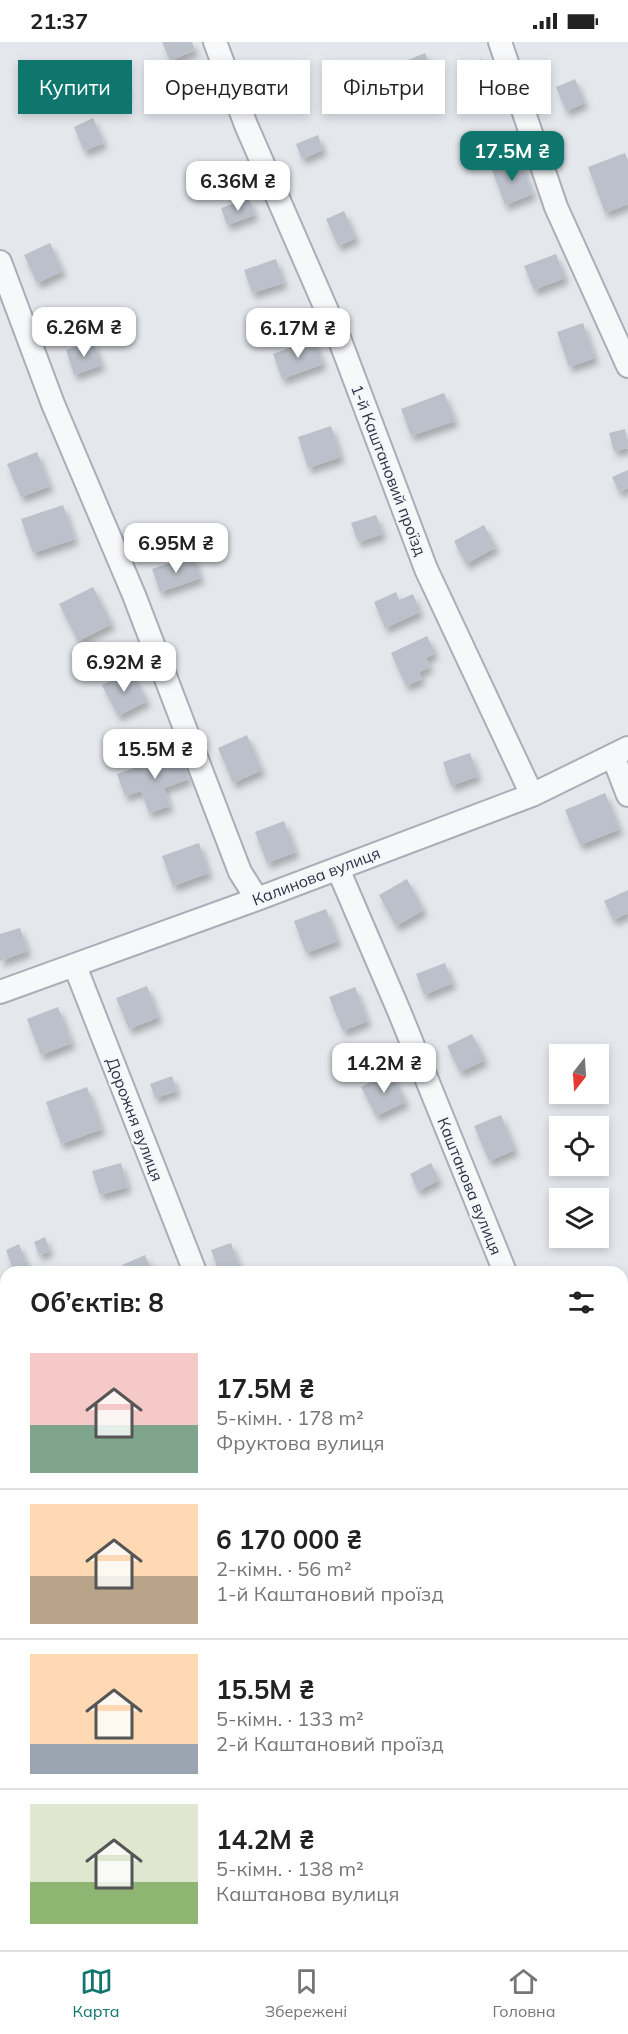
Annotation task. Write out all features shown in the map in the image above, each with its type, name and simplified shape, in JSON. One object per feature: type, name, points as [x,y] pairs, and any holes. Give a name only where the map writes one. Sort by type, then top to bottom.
[{"type":"street","name":"1-й Каштановий проїзд","points":[[215,42],[246,125],[341,343],[426,570],[531,795]]},
{"type":"street","points":[[500,42],[556,207],[628,366]]},
{"type":"street","points":[[0,262],[53,404],[134,595],[240,872],[257,899]]},
{"type":"street","name":"Калинова вулиця","points":[[0,993],[531,795],[621,752]]},
{"type":"street","points":[[621,752],[628,795]]},
{"type":"street","name":"Каштанова вулиця","points":[[338,868],[503,1266]]},
{"type":"street","name":"Дорожня вулиця","points":[[75,966],[193,1266]]},
{"type":"building","points":[[162,42],[192,42],[195,50],[170,60]]},
{"type":"building","points":[[425,53],[428,60],[408,60]]},
{"type":"building","points":[[575,79],[585,103],[566,111],[556,87]]},
{"type":"building","points":[[93,118],[104,143],[84,151],[74,127]]},
{"type":"building","points":[[318,135],[323,150],[302,159],[296,144]]},
{"type":"building","points":[[625,153],[628,161],[628,204],[605,213],[588,167]]},
{"type":"building","points":[[519,159],[533,194],[505,205],[492,170]]},
{"type":"building","points":[[249,198],[255,215],[227,225],[221,208]]},
{"type":"building","points":[[344,211],[356,238],[338,246],[326,219]]},
{"type":"building","points":[[50,243],[63,271],[37,283],[24,255]]},
{"type":"building","points":[[556,254],[565,278],[534,290],[524,266]]},
{"type":"building","points":[[276,259],[284,283],[252,293],[244,270]]},
{"type":"building","points":[[583,323],[595,358],[569,367],[557,332]]},
{"type":"building","points":[[314,339],[323,364],[282,379],[273,354]]},
{"type":"building","points":[[93,341],[102,365],[74,375],[66,350]]},
{"type":"building","points":[[444,393],[455,421],[411,436],[401,409]]},
{"type":"building","points":[[331,426],[341,457],[308,468],[298,437]]},
{"type":"building","points":[[625,429],[628,448],[614,451],[609,433]]},
{"type":"building","points":[[37,452],[50,486],[21,497],[7,464]]},
{"type":"building","points":[[628,470],[628,488],[619,492],[612,477]]},
{"type":"building","points":[[63,505],[75,539],[33,553],[21,519]]},
{"type":"building","points":[[376,515],[383,534],[358,542],[351,523]]},
{"type":"building","points":[[484,525],[496,547],[466,564],[454,541]]},
{"type":"building","points":[[193,555],[201,578],[160,592],[152,569]]},
{"type":"building","points":[[93,587],[112,624],[78,641],[59,604]]},
{"type":"building","points":[[396,592],[399,600],[413,594],[420,612],[385,628],[374,602]]},
{"type":"building","points":[[427,636],[435,653],[426,658],[430,667],[419,672],[422,679],[406,686],[391,653]]},
{"type":"building","points":[[131,670],[147,701],[118,716],[102,685]]},
{"type":"building","points":[[247,735],[262,770],[233,783],[218,748]]},
{"type":"building","points":[[180,752],[189,779],[164,788],[170,806],[149,813],[141,791],[125,796],[117,774]]},
{"type":"building","points":[[470,753],[478,776],[451,786],[443,762]]},
{"type":"building","points":[[605,793],[620,829],[580,845],[565,810]]},
{"type":"building","points":[[284,821],[296,852],[267,863],[255,832]]},
{"type":"building","points":[[199,843],[209,873],[173,886],[162,856]]},
{"type":"building","points":[[407,879],[424,910],[396,926],[379,895]]},
{"type":"building","points":[[628,890],[628,913],[613,920],[604,901]]},
{"type":"building","points":[[326,909],[338,941],[306,953],[294,921]]},
{"type":"building","points":[[20,928],[28,951],[0,961],[0,934]]},
{"type":"building","points":[[445,963],[453,983],[424,995],[416,974]]},
{"type":"building","points":[[147,986],[159,1017],[129,1029],[116,998]]},
{"type":"building","points":[[355,987],[368,1021],[343,1031],[329,997]]},
{"type":"building","points":[[58,1007],[72,1043],[41,1055],[27,1019]]},
{"type":"building","points":[[472,1034],[485,1060],[460,1072],[447,1046]]},
{"type":"building","points":[[391,1072],[406,1102],[376,1116],[361,1087]]},
{"type":"building","points":[[172,1076],[177,1091],[155,1098],[150,1084]]},
{"type":"building","points":[[87,1087],[102,1129],[61,1144],[46,1102]]},
{"type":"building","points":[[501,1115],[515,1150],[489,1161],[474,1126]]},
{"type":"building","points":[[121,1163],[128,1187],[100,1195],[92,1171]]},
{"type":"building","points":[[431,1163],[439,1180],[418,1191],[410,1174]]},
{"type":"building","points":[[45,1237],[50,1251],[39,1255],[34,1242]]},
{"type":"building","points":[[231,1243],[239,1265],[217,1266],[211,1250]]},
{"type":"building","points":[[19,1244],[27,1264],[12,1266],[6,1250]]},
{"type":"building","points":[[145,1255],[150,1266],[122,1266]]}]
